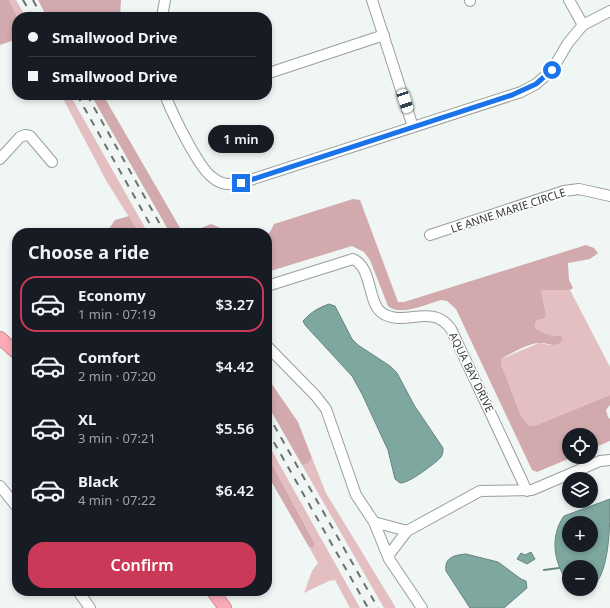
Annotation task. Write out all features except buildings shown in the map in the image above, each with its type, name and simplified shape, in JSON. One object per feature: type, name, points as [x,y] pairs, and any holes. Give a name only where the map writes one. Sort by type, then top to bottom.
[{"type":"main road","points":[[2,344],[12,350]]},
{"type":"main road","points":[[217,596],[225,608]]},
{"type":"street","points":[[163,12],[165,0]]},
{"type":"street","points":[[372,0],[413,127]]},
{"type":"street","points":[[569,0],[576,17],[583,26]]},
{"type":"street","points":[[167,100],[172,112],[204,169],[212,177],[222,183],[231,185],[241,183],[502,99],[536,84],[552,70],[568,43],[583,26],[610,11]]},
{"type":"street","points":[[272,72],[384,35]]},
{"type":"street","points":[[0,159],[20,137],[25,134],[30,136],[52,162]]},
{"type":"street","name":"LE ANNE MARIE CIRCLE","points":[[430,235],[564,191],[579,189],[610,196]]},
{"type":"street","name":"AQUA BAY DRIVE","points":[[272,284],[353,259],[357,261],[363,269],[380,312],[388,316],[400,317],[432,316],[446,322],[451,329],[487,402],[527,491]]},
{"type":"street","points":[[272,351],[315,395],[326,409],[356,495],[374,522],[388,556],[422,608]]},
{"type":"street","points":[[388,556],[407,531],[480,491],[527,491],[600,461],[610,460]]},
{"type":"street","points":[[0,486],[12,501]]},
{"type":"street","points":[[374,522],[407,531]]},
{"type":"street","points":[[82,596],[90,608]]},
{"type":"shaded area","points":[[0,0],[9,0],[15,12],[12,12],[12,41],[0,45]]},
{"type":"shaded area","points":[[9,0],[16,0],[23,12],[15,12]]},
{"type":"shaded area","points":[[38,0],[121,0],[120,12],[44,12]]},
{"type":"shaded area","points":[[64,100],[73,100],[145,228],[136,228],[107,182]]},
{"type":"shaded area","points":[[94,100],[106,100],[180,228],[167,228]]},
{"type":"shaded area","points":[[353,199],[360,200],[398,302],[404,302],[586,245],[594,248],[598,253],[590,259],[568,263],[569,280],[573,288],[570,290],[541,290],[546,315],[544,319],[537,320],[535,324],[536,329],[549,335],[561,336],[563,340],[555,345],[535,343],[527,346],[501,359],[501,364],[522,418],[530,426],[534,426],[610,395],[610,405],[606,410],[610,419],[610,441],[598,446],[598,428],[562,428],[562,462],[537,472],[532,470],[456,309],[447,301],[441,300],[414,309],[406,310],[393,309],[388,306],[370,260],[364,252],[352,246],[272,270],[272,228],[274,224]]},
{"type":"shaded area","points":[[129,216],[136,228],[109,228],[115,220]]},
{"type":"shaded area","points":[[211,224],[221,228],[201,228]]},
{"type":"shaded area","points":[[541,290],[570,290],[610,367],[610,395],[534,426],[530,426],[522,418],[501,364],[501,359],[539,343],[551,345],[561,336],[549,335],[536,329],[535,324],[537,320],[544,319],[546,315]]},
{"type":"shaded area","points":[[329,304],[335,306],[352,339],[358,345],[390,366],[397,373],[414,405],[443,448],[442,455],[438,460],[422,473],[409,480],[400,483],[395,479],[388,450],[352,376],[303,321],[321,307]]},
{"type":"shaded area","points":[[272,384],[298,422],[312,458],[308,464],[302,465],[272,413]]},
{"type":"shaded area","points":[[272,451],[360,608],[350,608],[335,580],[329,581],[304,593],[312,571],[318,563],[309,547],[313,548],[315,544],[272,464]]},
{"type":"shaded area","points":[[312,458],[326,493],[396,608],[384,608],[302,465],[308,464]]},
{"type":"shaded area","points":[[272,464],[315,544],[313,548],[309,547],[272,483]]},
{"type":"shaded area","points":[[610,499],[608,548],[602,572],[598,579],[598,560],[562,560],[562,572],[555,550],[556,533],[562,519],[562,552],[598,552],[598,516],[564,516],[586,508],[598,508],[598,503]]},
{"type":"shaded area","points":[[531,552],[535,559],[527,564],[517,559],[521,553],[525,555]]},
{"type":"shaded area","points":[[466,554],[498,562],[526,581],[527,588],[504,608],[470,608],[446,571],[447,563],[451,558]]},
{"type":"waterway","points":[[544,570],[559,568]]},
{"type":"railway","points":[[23,0],[30,12]]},
{"type":"railway","points":[[33,0],[39,12]]},
{"type":"railway","points":[[80,100],[152,228]]},
{"type":"railway","points":[[90,100],[162,228]]},
{"type":"railway","points":[[272,422],[378,608]]},
{"type":"railway","points":[[272,439],[368,608]]},
{"type":"route","points":[[241,183],[521,92],[546,77],[552,70]]}]
